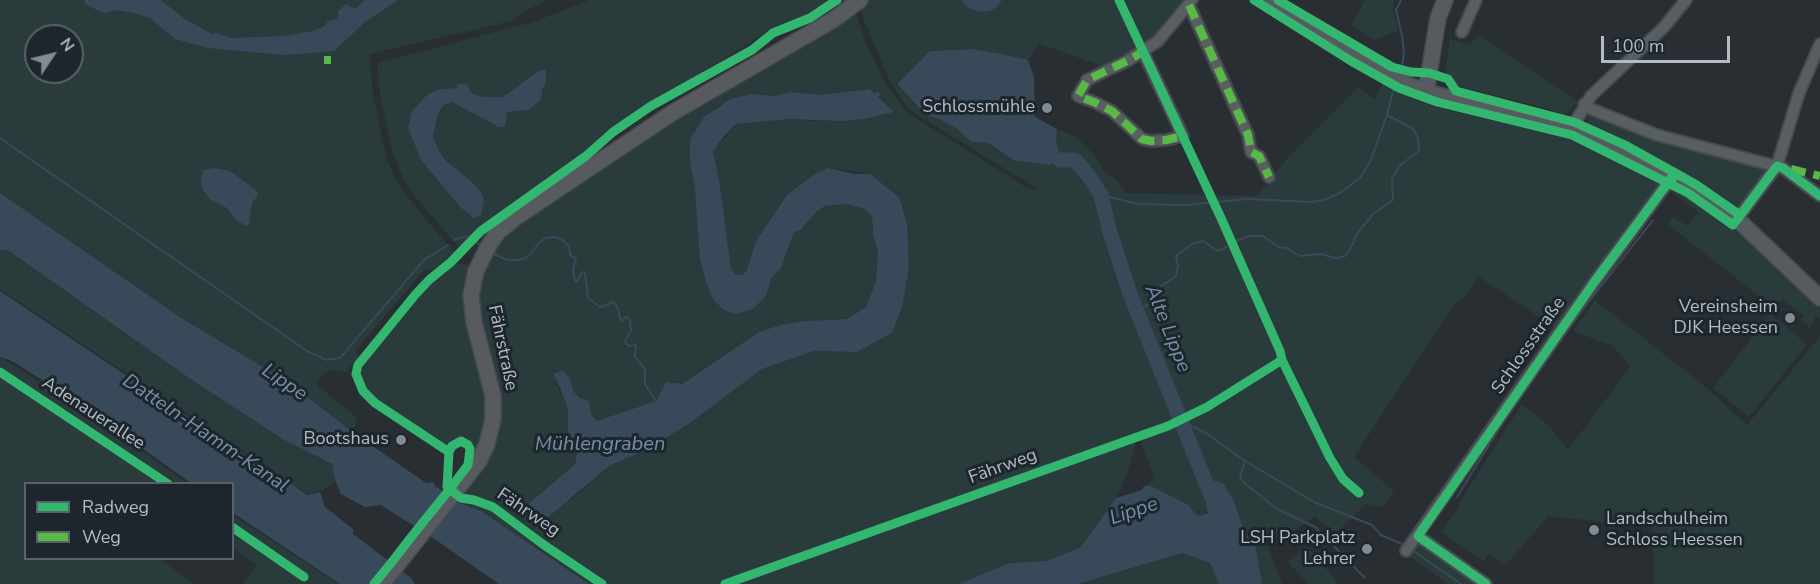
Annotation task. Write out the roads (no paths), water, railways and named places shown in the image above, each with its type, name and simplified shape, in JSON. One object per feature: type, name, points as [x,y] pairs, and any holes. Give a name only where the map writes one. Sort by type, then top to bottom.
[{"type":"main road","name":"Fährstraße","points":[[382,584],[483,454],[493,419],[493,396],[474,322],[471,295],[476,271],[498,232],[672,113],[834,20],[860,0]]},
{"type":"main road","points":[[1267,0],[1393,79],[1426,92],[1571,129],[1672,177],[1737,219],[1820,298]]},
{"type":"main road","points":[[1426,92],[1438,18],[1445,0]]},
{"type":"street","points":[[1462,32],[1476,0]]},
{"type":"street","points":[[1571,129],[1584,104],[1664,27],[1686,0]]},
{"type":"street","points":[[1143,51],[1183,136],[1166,140],[1142,139],[1112,111],[1077,96],[1087,80],[1158,41],[1191,2],[1248,135],[1251,152],[1259,156],[1269,177]]},
{"type":"street","points":[[1737,219],[1777,166],[1799,93],[1820,44]]},
{"type":"street","points":[[1584,104],[1591,109],[1657,135],[1783,168],[1820,196]]},
{"type":"street","name":"Schlossstraße","points":[[1486,584],[1412,543],[1595,281],[1672,177]]},
{"type":"water","points":[[85,0],[161,0],[185,19],[212,34],[232,38],[285,36],[313,31],[325,26],[328,21],[338,19],[338,11],[346,4],[355,9],[365,0],[398,0],[365,22],[334,51],[285,55],[208,48],[175,39],[150,18],[117,10],[103,13],[85,4]]},
{"type":"water","points":[[961,0],[1002,0],[990,11],[979,12],[967,7]]},
{"type":"water","points":[[972,49],[1028,60],[1034,77],[1035,117],[1057,129],[1056,139],[1060,160],[1050,165],[1013,160],[989,143],[971,142],[956,128],[925,114],[897,84],[930,51]]},
{"type":"water","points":[[540,70],[546,70],[546,82],[541,100],[528,110],[507,112],[503,127],[452,102],[443,105],[437,116],[433,138],[438,149],[445,160],[473,183],[481,192],[484,200],[481,215],[472,219],[421,160],[408,128],[412,111],[427,95],[437,90],[457,88],[458,84],[467,84],[471,93],[483,97],[503,97]]},
{"type":"water","name":"Mühlengraben","points":[[870,89],[875,94],[878,92],[881,94],[878,97],[894,112],[864,119],[840,121],[790,119],[736,124],[713,152],[731,269],[736,275],[746,272],[756,241],[787,195],[815,174],[828,168],[855,174],[870,174],[899,197],[907,224],[909,267],[902,307],[892,333],[857,352],[814,351],[762,369],[690,423],[648,449],[609,466],[546,519],[525,507],[575,464],[577,454],[568,436],[568,410],[553,374],[563,370],[570,379],[574,392],[580,398],[589,401],[591,414],[596,421],[656,401],[666,382],[682,384],[759,332],[780,325],[805,321],[847,319],[866,307],[876,281],[878,252],[873,234],[872,217],[865,209],[846,204],[825,206],[817,211],[800,231],[794,232],[781,268],[772,277],[766,296],[753,309],[737,314],[726,311],[714,301],[700,259],[695,189],[690,163],[690,139],[704,117],[730,99],[752,94],[774,96],[791,92],[820,95]]},
{"type":"water","points":[[214,168],[230,171],[257,191],[258,195],[252,203],[249,224],[246,226],[235,219],[227,208],[211,200],[202,189],[201,177],[204,170]]},
{"type":"water","name":"Lippe","points":[[0,193],[183,319],[290,383],[355,434],[426,483],[433,482],[435,486],[460,503],[481,511],[589,584],[499,584],[381,505],[365,507],[341,494],[332,464],[284,440],[192,380],[9,251],[0,250]]},
{"type":"water","name":"Datteln-Hamm-Kanal","points":[[0,291],[278,477],[282,477],[307,495],[320,492],[325,507],[353,529],[353,534],[411,578],[415,584],[340,584],[234,514],[234,482],[190,482],[77,402],[12,361],[0,357]]},
{"type":"water","name":"Lippe","points":[[1208,479],[1223,483],[1234,501],[1244,531],[1256,548],[1262,584],[1219,584],[1210,563],[1182,553],[1078,584],[959,584],[1009,563],[1047,561],[1081,547],[1116,498],[1142,490],[1143,487],[1149,485],[1187,504],[1198,516],[1208,513],[1202,482]]},
{"type":"waterway","points":[[1401,0],[1396,10],[1404,52],[1402,67]]},
{"type":"waterway","points":[[1101,195],[1138,204],[1185,205],[1248,199],[1310,202],[1324,200],[1340,193],[1360,178],[1371,160],[1393,91]]},
{"type":"waterway","points":[[1236,241],[1249,236],[1263,236],[1278,247],[1287,248],[1300,256],[1320,254],[1336,258],[1345,256],[1356,235],[1373,214],[1393,200],[1392,179],[1399,166],[1419,151],[1418,138],[1412,128],[1387,115]]},
{"type":"waterway","points":[[0,138],[307,351],[327,360],[340,358],[424,260],[448,245]]},
{"type":"waterway","name":"Alte Lippe","points":[[1060,160],[1075,160],[1101,195],[1109,229],[1130,294],[1212,498]]},
{"type":"waterway","points":[[1566,331],[1653,220]]},
{"type":"waterway","points":[[454,240],[467,236],[479,244]]},
{"type":"waterway","points":[[494,254],[507,260],[518,260],[526,258],[545,238],[555,237],[563,240],[569,247],[570,255],[576,258],[573,270],[575,281],[582,272],[585,273],[588,298],[600,307],[614,302],[621,321],[626,317],[630,320],[631,331],[625,341],[629,346],[636,345],[635,357],[645,369],[645,384],[656,401]]},
{"type":"waterway","points":[[1136,311],[1155,301],[1160,287],[1176,276],[1178,266],[1176,256],[1192,244],[1203,241],[1217,251],[1227,247]]},
{"type":"waterway","points":[[1457,497],[1505,419]]},
{"type":"waterway","points":[[1181,424],[1206,433],[1245,461],[1314,502],[1372,525],[1381,535],[1404,545]]},
{"type":"waterway","points":[[1245,461],[1240,477],[1243,482],[1277,509],[1315,527],[1365,578]]},
{"type":"waterway","points":[[1412,550],[1461,584]]},
{"type":"place","name":"Schlossmühle","points":[[1047,108]]},
{"type":"place","name":"Vereinsheim DJK Heessen","points":[[1790,318]]},
{"type":"place","name":"Bootshaus","points":[[401,440]]},
{"type":"place","name":"Landschulheim Schloss Heessen","points":[[1594,530]]},
{"type":"place","name":"LSH Parkplatz Lehrer","points":[[1367,549]]}]
